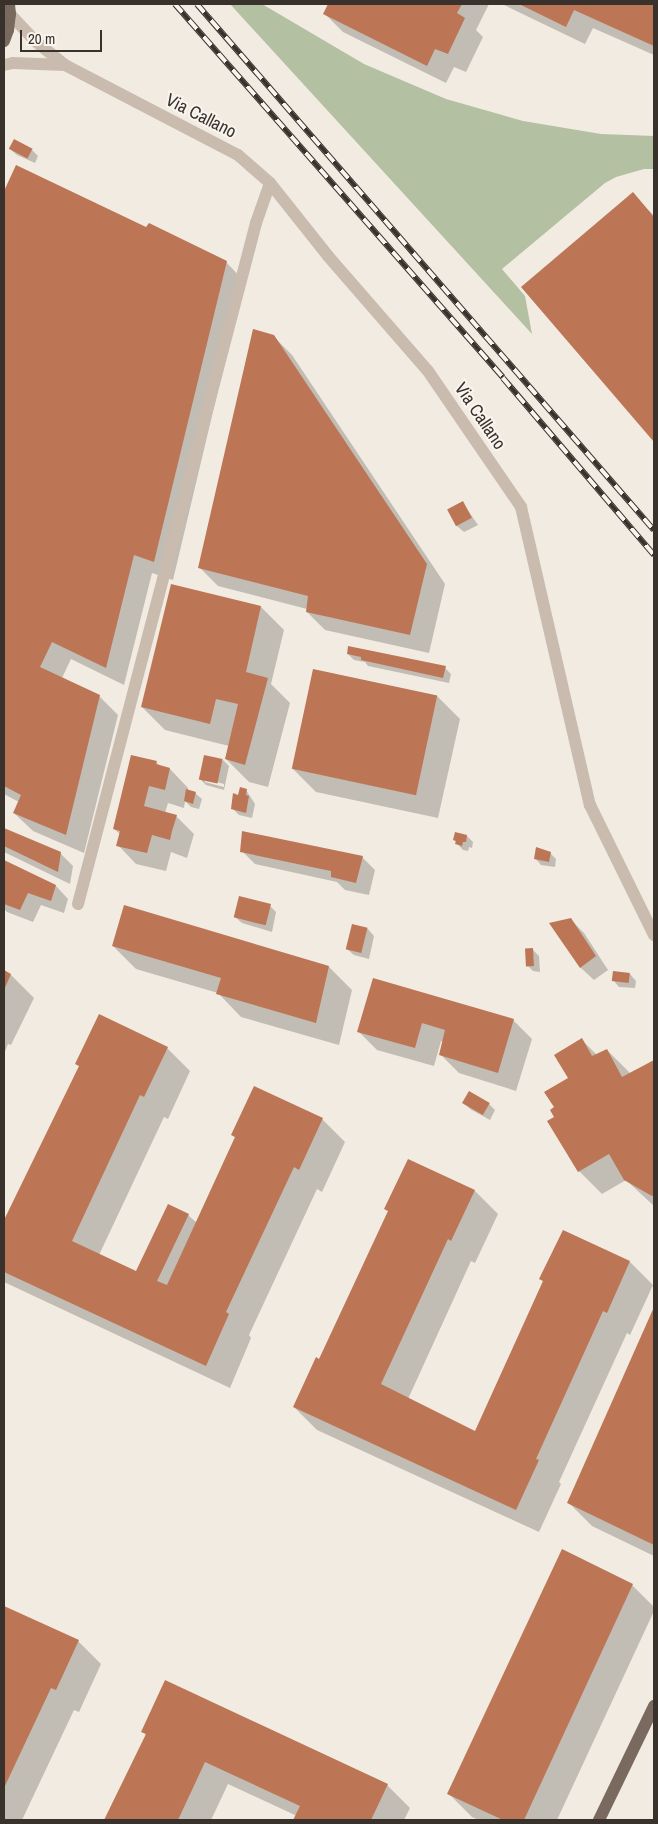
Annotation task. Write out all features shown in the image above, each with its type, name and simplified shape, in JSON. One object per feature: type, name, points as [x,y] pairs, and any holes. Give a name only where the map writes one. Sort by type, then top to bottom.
[{"type":"main road","points":[[4,41],[9,9]]},
{"type":"main road","points":[[599,1820],[654,1706]]},
{"type":"street","name":"Via Callano","points":[[9,9],[34,40],[65,65],[238,155],[270,183],[328,256],[428,371],[521,507],[590,805],[654,935]]},
{"type":"street","name":"Via Callano","points":[[4,64],[65,65]]},
{"type":"street","points":[[78,904],[256,223],[270,183]]},
{"type":"green space","points":[[230,4],[262,4],[364,64],[446,99],[523,121],[601,134],[654,136],[654,169],[644,169],[616,177],[605,183],[502,269],[525,296],[532,334]]},
{"type":"building","points":[[328,4],[462,4],[457,13],[465,18],[448,54],[435,49],[427,66],[323,14]]},
{"type":"building","points":[[519,4],[654,4],[654,46],[574,10],[566,27]]},
{"type":"building","points":[[14,139],[33,149],[27,159],[9,149]]},
{"type":"building","points":[[16,165],[146,227],[149,223],[227,261],[154,562],[134,555],[106,668],[52,642],[40,667],[100,695],[66,835],[13,813],[21,795],[4,786],[4,191]]},
{"type":"building","points":[[633,192],[654,217],[654,442],[521,287]]},
{"type":"building","points":[[253,329],[274,335],[427,564],[410,635],[306,612],[308,596],[198,568]]},
{"type":"building","points":[[463,501],[472,518],[456,526],[447,509]]},
{"type":"building","points":[[171,584],[261,606],[246,672],[268,678],[245,765],[225,759],[238,704],[216,699],[210,724],[141,707]]},
{"type":"building","points":[[348,646],[446,666],[443,678],[361,660],[361,657],[347,654]]},
{"type":"building","points":[[313,669],[437,695],[416,795],[292,769]]},
{"type":"building","points":[[131,755],[157,761],[156,764],[170,768],[165,790],[149,786],[144,806],[177,815],[170,840],[152,835],[147,853],[116,846],[120,831],[113,829]]},
{"type":"building","points":[[204,755],[223,759],[217,783],[199,779]]},
{"type":"building","points":[[240,787],[247,789],[246,795],[249,796],[246,813],[231,809],[233,793],[238,795]]},
{"type":"building","points":[[186,789],[196,792],[193,804],[184,801]]},
{"type":"building","points":[[4,828],[61,852],[58,872],[4,846]]},
{"type":"building","points":[[242,831],[363,856],[356,883],[331,877],[331,871],[240,852]]},
{"type":"building","points":[[455,832],[467,835],[466,842],[463,842],[462,846],[455,844],[456,841],[453,840]]},
{"type":"building","points":[[536,847],[551,852],[549,862],[534,859]]},
{"type":"building","points":[[4,860],[56,885],[51,901],[28,893],[20,910],[4,904]]},
{"type":"building","points":[[239,896],[271,904],[266,925],[234,917]]},
{"type":"building","points":[[124,905],[329,966],[316,1023],[216,994],[221,978],[112,946]]},
{"type":"building","points":[[571,918],[596,956],[580,968],[549,923]]},
{"type":"building","points":[[352,924],[368,928],[361,953],[346,949]]},
{"type":"building","points":[[525,948],[533,948],[534,966],[526,966]]},
{"type":"building","points":[[4,970],[11,974],[4,990]]},
{"type":"building","points":[[613,971],[630,973],[629,983],[612,981]]},
{"type":"building","points":[[373,978],[514,1019],[498,1073],[439,1055],[445,1030],[422,1023],[415,1048],[357,1032]]},
{"type":"building","points":[[99,1014],[168,1047],[144,1097],[140,1095],[72,1241],[136,1271],[168,1204],[189,1214],[157,1281],[167,1285],[235,1137],[231,1135],[254,1086],[323,1118],[299,1170],[294,1167],[226,1312],[229,1314],[206,1366],[4,1272],[4,1220],[79,1066],[75,1064]]},
{"type":"building","points":[[582,1038],[592,1056],[607,1049],[622,1077],[654,1060],[654,1195],[652,1196],[624,1180],[609,1154],[578,1172],[547,1121],[554,1117],[550,1110],[554,1107],[544,1092],[568,1078],[554,1055]]},
{"type":"building","points":[[469,1091],[490,1103],[483,1115],[462,1103]]},
{"type":"building","points":[[408,1159],[475,1190],[451,1241],[448,1239],[381,1384],[475,1431],[543,1281],[539,1279],[563,1230],[630,1261],[607,1313],[603,1311],[536,1459],[539,1460],[516,1510],[293,1407],[316,1357],[319,1359],[388,1211],[384,1209]]},
{"type":"building","points":[[654,1307],[654,1545],[567,1503]]},
{"type":"building","points":[[562,1549],[633,1584],[524,1820],[503,1820],[447,1794]]},
{"type":"building","points":[[4,1606],[79,1640],[56,1690],[51,1688],[4,1788]]},
{"type":"building","points":[[165,1680],[388,1784],[371,1820],[293,1820],[300,1806],[205,1762],[178,1820],[104,1820],[146,1734],[141,1732]]},
{"type":"railway","points":[[175,4],[503,378],[654,555]]},
{"type":"railway","points":[[197,4],[654,530]]}]
